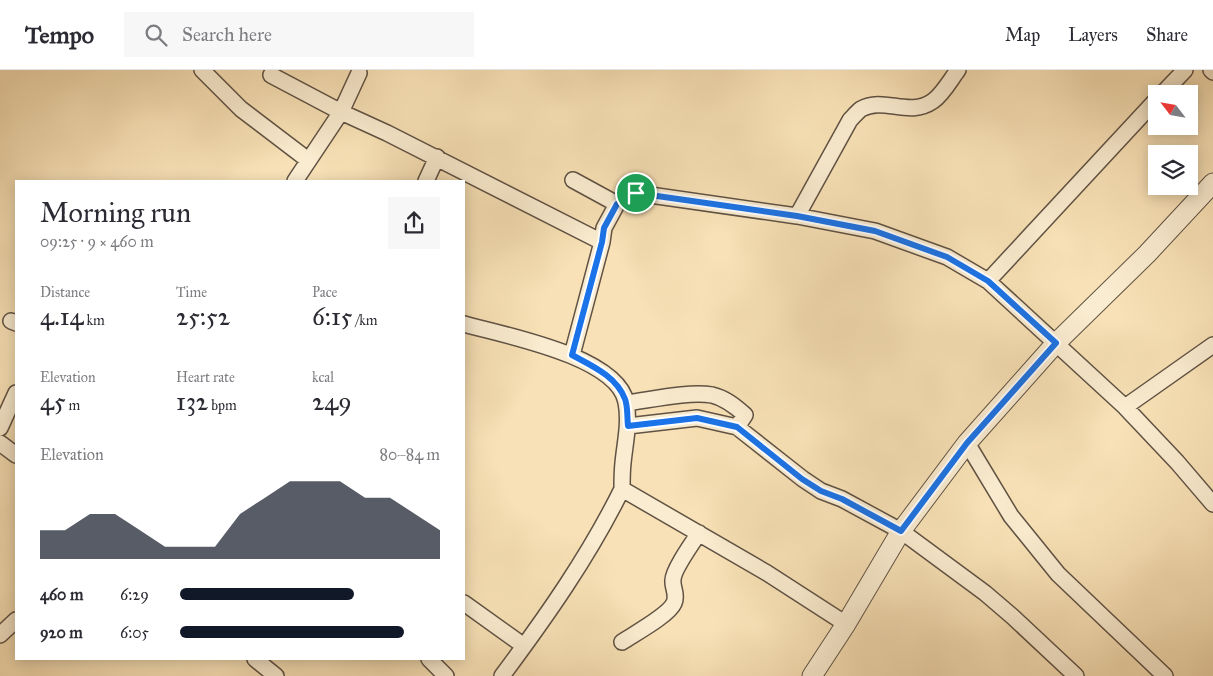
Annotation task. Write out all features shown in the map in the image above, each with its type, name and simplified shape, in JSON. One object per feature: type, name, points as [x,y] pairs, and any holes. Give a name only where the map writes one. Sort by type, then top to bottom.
[{"type":"street","points":[[202,70],[241,109],[308,160]]},
{"type":"street","points":[[797,216],[850,120],[861,110],[871,105],[899,106],[913,109],[923,106],[935,100],[958,70]]},
{"type":"street","points":[[1171,85],[1185,70]]},
{"type":"street","points":[[296,180],[341,112],[359,73]]},
{"type":"street","points":[[271,76],[341,112],[437,157],[602,242]]},
{"type":"street","points":[[988,281],[1148,109]]},
{"type":"street","points":[[426,180],[437,157]]},
{"type":"street","points":[[573,180],[617,204]]},
{"type":"street","points":[[812,676],[846,624],[901,531],[967,443],[1056,343],[1147,254],[1213,183]]},
{"type":"street","points":[[572,355],[604,228],[617,204],[636,193],[797,216],[875,231],[947,257],[988,281],[1125,407],[1177,462],[1213,504]]},
{"type":"street","points":[[465,324],[572,355],[600,370],[618,387],[626,403],[628,426],[622,489],[611,512],[555,603],[502,676]]},
{"type":"street","points":[[1125,407],[1213,345]]},
{"type":"street","points":[[0,428],[15,394]]},
{"type":"street","points":[[626,403],[691,395],[712,395],[731,403],[741,421],[802,479],[821,491],[842,499],[901,531],[1013,616],[1076,676]]},
{"type":"street","points":[[628,426],[697,418],[741,421]]},
{"type":"street","points":[[0,443],[15,453]]},
{"type":"street","points":[[967,443],[1010,516],[1058,574],[1165,676]]},
{"type":"street","points":[[622,489],[767,573],[846,624]]},
{"type":"street","points":[[622,642],[668,612],[674,604],[676,596],[673,580],[677,569],[699,533]]},
{"type":"street","points":[[465,604],[524,646]]},
{"type":"street","points":[[0,635],[15,621]]},
{"type":"street","points":[[256,660],[276,676]]},
{"type":"street","points":[[430,660],[446,676]]},
{"type":"route","points":[[636,193],[797,216],[875,231],[947,257],[988,281],[1056,343],[967,443],[901,531],[842,499],[821,491],[802,479],[737,427],[697,418],[628,426],[626,400],[618,387],[600,370],[572,355],[604,228],[617,204],[636,193]]}]
